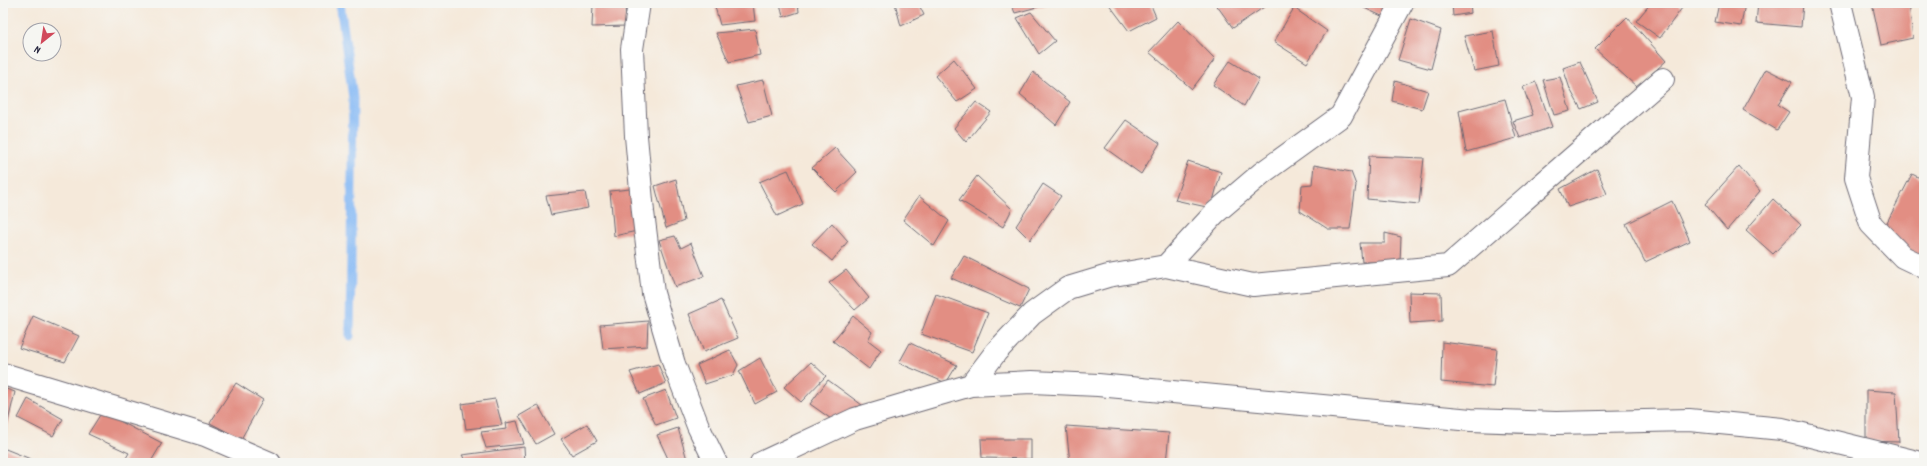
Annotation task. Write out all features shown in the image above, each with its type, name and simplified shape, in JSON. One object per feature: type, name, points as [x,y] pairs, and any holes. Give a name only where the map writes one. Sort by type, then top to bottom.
[{"type":"street","points":[[639,3],[632,48],[636,128],[643,212],[654,293],[674,364],[698,426],[716,463]]},
{"type":"street","points":[[1166,266],[1215,213],[1256,178],[1341,116],[1402,3]]},
{"type":"street","points":[[1840,3],[1864,97],[1856,178],[1871,224],[1903,257],[1924,267]]},
{"type":"street","points":[[971,385],[996,352],[1032,314],[1068,288],[1108,276],[1166,266],[1253,285],[1448,266],[1663,79]]},
{"type":"street","points":[[3,374],[205,435],[270,463]]},
{"type":"street","points":[[761,463],[855,419],[971,385],[1032,382],[1098,385],[1471,420],[1556,423],[1689,420],[1782,429],[1921,463]]},
{"type":"building","points":[[625,3],[626,26],[592,27],[593,5]]},
{"type":"building","points":[[714,3],[753,3],[755,21],[720,25]]},
{"type":"building","points":[[780,3],[798,3],[799,12],[783,17]]},
{"type":"building","points":[[895,3],[918,3],[924,15],[901,26]]},
{"type":"building","points":[[1011,3],[1052,3],[1015,13]]},
{"type":"building","points":[[1108,3],[1150,3],[1156,17],[1129,31]]},
{"type":"building","points":[[1215,3],[1270,3],[1233,28]]},
{"type":"building","points":[[1364,3],[1393,3],[1386,18],[1362,7]]},
{"type":"building","points":[[1452,3],[1470,3],[1471,13],[1453,16]]},
{"type":"building","points":[[1651,3],[1676,3],[1682,8],[1660,38],[1636,21]]},
{"type":"building","points":[[1719,3],[1745,3],[1741,26],[1715,22]]},
{"type":"building","points":[[1758,3],[1803,3],[1801,27],[1756,23]]},
{"type":"building","points":[[1872,3],[1909,3],[1913,38],[1881,45]]},
{"type":"building","points":[[1294,8],[1327,31],[1307,63],[1274,42]]},
{"type":"building","points":[[1031,12],[1055,41],[1039,54],[1017,18]]},
{"type":"building","points":[[1627,17],[1666,61],[1637,87],[1595,49]]},
{"type":"building","points":[[1411,19],[1441,30],[1431,69],[1398,60]]},
{"type":"building","points":[[1178,21],[1215,59],[1192,89],[1149,52]]},
{"type":"building","points":[[755,29],[760,55],[729,62],[716,33]]},
{"type":"building","points":[[1493,31],[1499,66],[1474,71],[1464,36]]},
{"type":"building","points":[[954,59],[977,89],[957,102],[935,76]]},
{"type":"building","points":[[1230,61],[1259,79],[1244,106],[1213,85]]},
{"type":"building","points":[[1580,62],[1598,102],[1581,109],[1570,89],[1563,68]]},
{"type":"building","points":[[1766,69],[1792,82],[1778,105],[1789,112],[1777,130],[1743,110]]},
{"type":"building","points":[[1033,72],[1070,102],[1056,125],[1020,94]]},
{"type":"building","points":[[1560,77],[1570,111],[1554,115],[1543,80]]},
{"type":"building","points":[[763,80],[772,116],[749,122],[736,86]]},
{"type":"building","points":[[1395,81],[1428,91],[1422,109],[1392,101]]},
{"type":"building","points":[[1536,82],[1552,127],[1520,138],[1513,121],[1533,115],[1523,87]]},
{"type":"building","points":[[1505,99],[1516,138],[1466,152],[1459,111]]},
{"type":"building","points":[[976,102],[991,112],[966,142],[954,128]]},
{"type":"building","points":[[1126,120],[1160,143],[1141,174],[1105,148]]},
{"type":"building","points":[[835,148],[857,172],[836,192],[812,168]]},
{"type":"building","points":[[1369,156],[1424,158],[1419,204],[1367,199]]},
{"type":"building","points":[[1188,161],[1221,172],[1211,208],[1175,200]]},
{"type":"building","points":[[1314,165],[1351,172],[1356,185],[1350,229],[1328,229],[1300,211],[1302,185],[1312,184]]},
{"type":"building","points":[[1739,166],[1760,191],[1727,230],[1705,204]]},
{"type":"building","points":[[1597,169],[1607,194],[1568,207],[1560,189]]},
{"type":"building","points":[[788,170],[803,204],[777,216],[759,182]]},
{"type":"building","points":[[1912,174],[1924,180],[1924,253],[1921,260],[1884,228]]},
{"type":"building","points":[[977,176],[1012,209],[1003,227],[959,200]]},
{"type":"building","points":[[676,179],[684,221],[666,228],[655,186]]},
{"type":"building","points":[[1043,184],[1061,196],[1030,240],[1016,226]]},
{"type":"building","points":[[630,189],[637,231],[614,236],[610,191]]},
{"type":"building","points":[[585,192],[588,208],[551,215],[546,196]]},
{"type":"building","points":[[919,196],[949,221],[934,246],[903,220]]},
{"type":"building","points":[[1773,199],[1801,225],[1773,254],[1746,230]]},
{"type":"building","points":[[1672,201],[1690,241],[1645,262],[1626,224]]},
{"type":"building","points":[[832,223],[848,241],[832,261],[812,244]]},
{"type":"building","points":[[1385,233],[1401,237],[1400,262],[1362,262],[1360,243],[1385,243]]},
{"type":"building","points":[[675,236],[681,248],[691,243],[704,276],[675,287],[659,240]]},
{"type":"building","points":[[964,256],[1029,289],[1020,308],[951,278]]},
{"type":"building","points":[[846,270],[869,298],[855,310],[829,283]]},
{"type":"building","points":[[1409,292],[1441,293],[1442,321],[1410,323]]},
{"type":"building","points":[[936,294],[988,313],[972,352],[921,334]]},
{"type":"building","points":[[721,300],[738,338],[704,352],[689,314]]},
{"type":"building","points":[[33,316],[79,336],[65,362],[19,348]]},
{"type":"building","points":[[853,316],[872,332],[868,340],[881,350],[869,369],[833,341]]},
{"type":"building","points":[[648,321],[647,346],[603,349],[600,325]]},
{"type":"building","points":[[1442,342],[1497,349],[1493,387],[1441,382]]},
{"type":"building","points":[[910,343],[957,365],[946,383],[899,363]]},
{"type":"building","points":[[730,350],[738,365],[733,375],[705,384],[697,365]]},
{"type":"building","points":[[760,358],[777,392],[755,404],[739,371]]},
{"type":"building","points":[[811,362],[826,376],[801,402],[784,387]]},
{"type":"building","points":[[658,364],[666,383],[640,394],[630,372]]},
{"type":"building","points":[[828,380],[862,405],[860,413],[834,421],[810,404]]},
{"type":"building","points":[[236,383],[263,400],[241,439],[210,423]]},
{"type":"building","points":[[3,388],[15,392],[6,430],[3,430]]},
{"type":"building","points":[[666,390],[676,418],[656,425],[643,399]]},
{"type":"building","points":[[1866,390],[1896,392],[1899,442],[1866,441]]},
{"type":"building","points":[[28,399],[63,419],[53,436],[18,418]]},
{"type":"building","points":[[495,399],[502,425],[466,429],[462,404]]},
{"type":"building","points":[[538,405],[554,434],[536,444],[519,416]]},
{"type":"building","points":[[102,412],[162,443],[150,463],[123,463],[129,453],[88,434]]},
{"type":"building","points":[[517,421],[524,444],[486,448],[481,432],[507,429],[506,423]]},
{"type":"building","points":[[587,424],[597,441],[572,455],[561,439]]},
{"type":"building","points":[[1066,426],[1169,433],[1166,463],[1070,463]]},
{"type":"building","points":[[678,428],[688,463],[670,463],[657,435]]},
{"type":"building","points":[[981,439],[1031,439],[1031,459],[982,458]]},
{"type":"building","points":[[524,447],[525,463],[467,463],[462,455]]},
{"type":"building","points":[[3,448],[33,460],[32,463],[3,463]]},
{"type":"waterway","points":[[340,3],[353,98],[350,336]]}]
